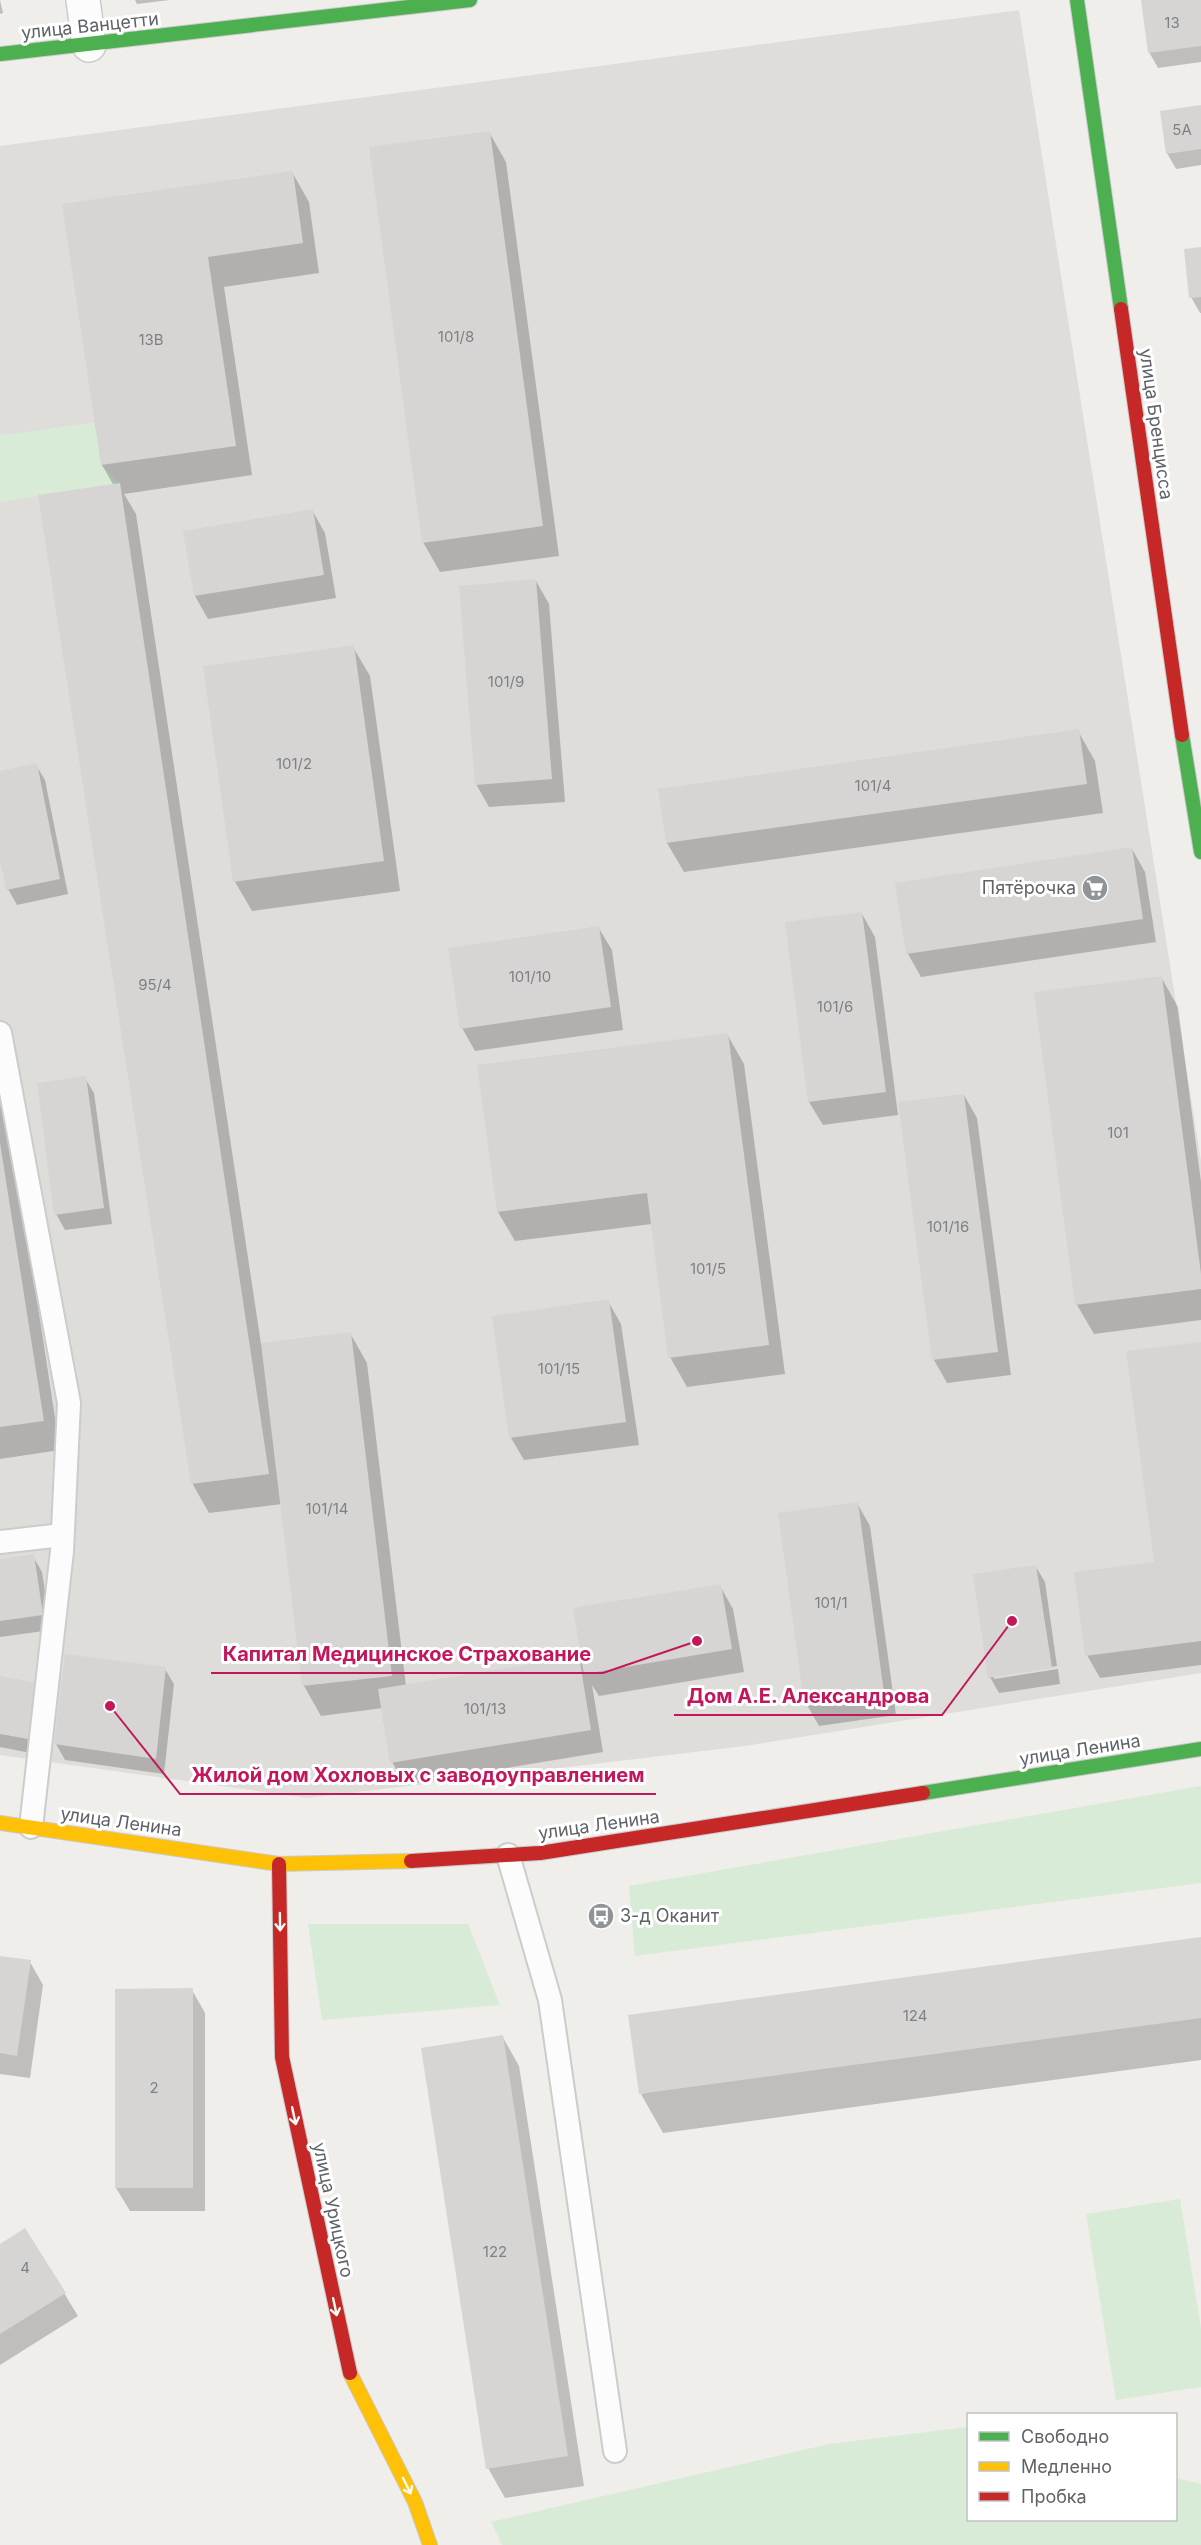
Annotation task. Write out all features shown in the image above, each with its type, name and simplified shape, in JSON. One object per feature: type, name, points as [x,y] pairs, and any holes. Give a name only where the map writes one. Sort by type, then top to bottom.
[{"type":"street","points":[[82,0],[89,45]]},
{"type":"street","name":"улица Ванцетти","points":[[0,54],[470,0]]},
{"type":"street","name":"улица Бренцисса","points":[[1077,0],[1195,779],[1201,852]]},
{"type":"street","name":"улица Ленина","points":[[0,1823],[279,1864],[403,1862],[508,1855],[590,1845],[1201,1749]]},
{"type":"street","name":"улица Урицкого","points":[[279,1864],[282,2056],[348,2369],[415,2502],[429,2545]]},
{"type":"lane","points":[[0,1033],[69,1403],[62,1535],[31,1827]]},
{"type":"lane","points":[[0,1542],[62,1535]]},
{"type":"lane","points":[[508,1855],[550,2000],[615,2451]]},
{"type":"shaded area","points":[[1019,10],[1201,1161],[1201,1673],[745,1746],[307,1798],[0,1755],[0,502],[38,495],[101,465],[94,423],[0,436],[0,146]]},
{"type":"green space","points":[[95,423],[101,465],[120,483],[0,502],[0,436]]},
{"type":"green space","points":[[1201,1786],[1201,1883],[635,1956],[629,1886]]},
{"type":"green space","points":[[308,1924],[468,1924],[500,2005],[322,2020]]},
{"type":"green space","points":[[1180,2199],[1201,2328],[1201,2387],[1116,2400],[1086,2214]]},
{"type":"green space","points":[[967,2427],[967,2521],[1177,2521],[1177,2478],[1201,2484],[1201,2545],[502,2545],[491,2522],[829,2444]]},
{"type":"building","points":[[1141,0],[1201,0],[1201,46],[1148,53]]},
{"type":"building","points":[[1201,105],[1201,149],[1166,154],[1160,111]]},
{"type":"building","points":[[490,131],[543,526],[422,543],[369,147]]},
{"type":"building","points":[[293,171],[303,243],[208,257],[236,446],[101,465],[62,204]]},
{"type":"building","points":[[1201,247],[1201,297],[1189,298],[1184,249]]},
{"type":"building","points":[[120,483],[269,1474],[191,1484],[38,495]]},
{"type":"building","points":[[313,509],[324,575],[194,596],[183,531]]},
{"type":"building","points":[[536,579],[552,779],[475,785],[459,586]]},
{"type":"building","points":[[354,645],[384,861],[233,882],[203,666]]},
{"type":"building","points":[[1079,729],[1087,784],[666,843],[658,789]]},
{"type":"building","points":[[37,763],[60,879],[6,890],[0,860],[0,771]]},
{"type":"building","points":[[1132,847],[1143,919],[906,954],[895,883]]},
{"type":"building","points":[[862,912],[886,1092],[808,1102],[785,922]]},
{"type":"building","points":[[599,926],[611,1007],[460,1029],[448,948]]},
{"type":"building","points":[[1162,976],[1201,1274],[1201,1289],[1075,1305],[1034,992]]},
{"type":"building","points":[[728,1033],[769,1345],[668,1358],[647,1193],[497,1212],[477,1065]]},
{"type":"building","points":[[86,1076],[104,1208],[54,1215],[37,1083]]},
{"type":"building","points":[[964,1094],[998,1352],[932,1360],[898,1102]]},
{"type":"building","points":[[0,1143],[44,1421],[0,1427]]},
{"type":"building","points":[[609,1299],[626,1422],[509,1438],[492,1316]]},
{"type":"building","points":[[351,1332],[392,1676],[302,1686],[261,1343]]},
{"type":"building","points":[[1201,1342],[1201,1641],[1085,1656],[1074,1572],[1154,1562],[1126,1351]]},
{"type":"building","points":[[858,1502],[884,1693],[804,1703],[778,1513]]},
{"type":"building","points":[[34,1554],[43,1615],[0,1621],[0,1559]]},
{"type":"building","points":[[1036,1565],[1052,1668],[988,1678],[973,1574]]},
{"type":"building","points":[[721,1584],[732,1649],[584,1674],[573,1608]]},
{"type":"building","points":[[65,1654],[166,1667],[156,1759],[54,1744]]},
{"type":"building","points":[[579,1656],[591,1730],[390,1763],[378,1689]]},
{"type":"building","points":[[0,1676],[38,1683],[28,1739],[0,1734]]},
{"type":"building","points":[[1201,1937],[1201,2018],[639,2094],[628,2015]]},
{"type":"building","points":[[0,1956],[31,1960],[17,2056],[0,2053]]},
{"type":"building","points":[[193,1988],[193,2188],[115,2188],[115,1989]]},
{"type":"building","points":[[503,2035],[568,2456],[486,2469],[421,2048]]},
{"type":"building","points":[[25,2228],[66,2293],[0,2334],[0,2244]]},
{"type":"traffic: fast","points":[[0,54],[470,0]]},
{"type":"traffic: fast","points":[[1077,0],[1121,309]]},
{"type":"traffic: fast","points":[[1182,735],[1201,852]]},
{"type":"traffic: fast","points":[[923,1793],[1201,1749]]},
{"type":"traffic: slow","points":[[0,1823],[279,1864],[411,1861]]},
{"type":"traffic: slow","points":[[350,2373],[415,2502],[430,2545]]},
{"type":"traffic: jam","points":[[1121,309],[1182,735]]},
{"type":"traffic: jam","points":[[411,1861],[540,1853],[923,1793]]},
{"type":"traffic: jam","points":[[279,1864],[282,2057],[350,2373]]},
{"type":"place","name":"Пятёрочка","points":[[1095,888]]},
{"type":"place","name":"Дом А.Е. Александрова","points":[[1012,1621]]},
{"type":"place","name":"Капитал Медицинское Страхование","points":[[697,1641]]},
{"type":"place","name":"Жилой дом Хохловых с заводоуправлением","points":[[110,1706]]},
{"type":"place","name":"З-д Оканит","points":[[601,1916]]}]
